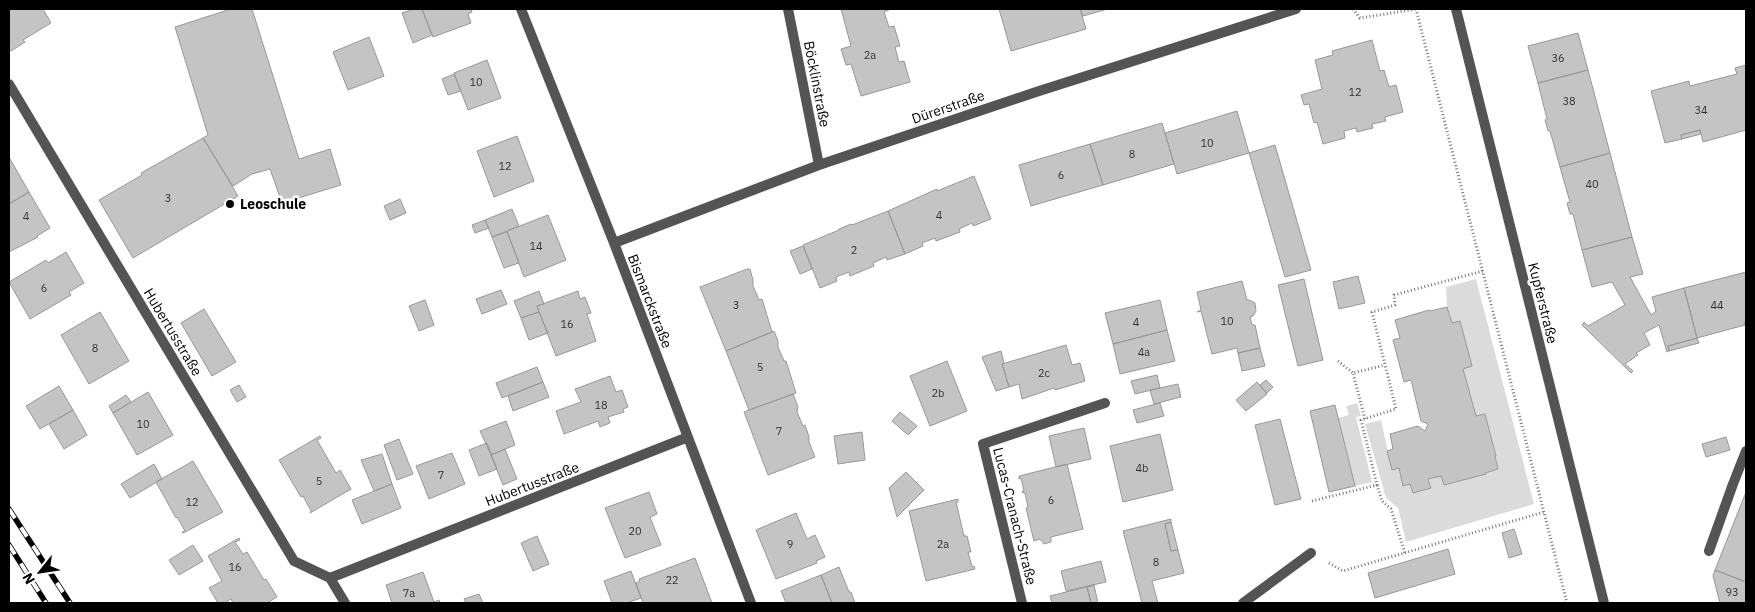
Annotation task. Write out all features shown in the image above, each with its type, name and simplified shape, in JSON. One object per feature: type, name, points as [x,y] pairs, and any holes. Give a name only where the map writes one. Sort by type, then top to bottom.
[{"type":"street","name":"Bismarckstraße","points":[[522,9],[614,243],[751,603]]},
{"type":"street","name":"Böcklinstraße","points":[[788,9],[819,165]]},
{"type":"street","name":"Dürerstraße","points":[[614,243],[819,165],[1036,92],[1296,9]]},
{"type":"street","name":"Kupferstraße","points":[[1456,9],[1604,603]]},
{"type":"street","name":"Hubertusstraße","points":[[9,84],[294,560],[330,578],[688,437]]},
{"type":"street","name":"Lucas-Cranach-Straße","points":[[1022,603],[983,444],[1105,403]]},
{"type":"street","points":[[1710,551],[1746,451]]},
{"type":"street","points":[[1243,603],[1311,553]]},
{"type":"street","points":[[330,578],[345,603]]},
{"type":"path","points":[[1353,9],[1360,18],[1416,9],[1566,603]]},
{"type":"path","points":[[1405,553],[1391,509],[1382,500],[1361,420],[1396,409],[1372,312],[1395,305],[1394,295],[1483,271]]},
{"type":"path","points":[[1338,361],[1353,373],[1364,419]]},
{"type":"path","points":[[1353,373],[1385,365]]},
{"type":"path","points":[[1312,501],[1378,484]]},
{"type":"path","points":[[1311,553],[1342,571],[1544,512]]},
{"type":"shaded area","points":[[1476,279],[1534,504],[1406,542],[1398,508],[1386,498],[1365,424],[1381,420],[1392,470],[1399,468],[1403,485],[1410,484],[1413,493],[1431,488],[1429,479],[1441,476],[1444,485],[1498,469],[1485,414],[1476,416],[1463,369],[1472,366],[1460,321],[1452,323],[1447,307],[1446,287]]},
{"type":"shaded area","points":[[1357,403],[1361,416],[1356,417],[1372,482],[1355,486],[1338,418],[1349,415],[1346,406]]},
{"type":"building","points":[[9,9],[43,9],[51,23],[23,40],[25,42],[11,51],[9,49]]},
{"type":"building","points":[[231,9],[252,9],[299,159],[330,149],[341,185],[282,203],[270,169],[252,174],[233,186],[203,138],[208,135],[175,27]]},
{"type":"building","points":[[414,9],[422,9],[432,35],[413,43],[402,13]]},
{"type":"building","points":[[422,9],[471,9],[472,12],[468,14],[471,23],[433,37]]},
{"type":"building","points":[[841,9],[889,9],[884,12],[889,27],[894,26],[900,46],[895,47],[899,62],[904,61],[910,82],[861,96],[851,64],[846,65],[841,49],[851,46]]},
{"type":"building","points":[[999,9],[1080,9],[1086,29],[1011,51]]},
{"type":"building","points":[[1080,9],[1108,9],[1083,16]]},
{"type":"building","points":[[1578,33],[1588,70],[1538,83],[1528,46]]},
{"type":"building","points":[[369,37],[384,76],[348,90],[333,52]]},
{"type":"building","points":[[1372,40],[1380,71],[1384,70],[1389,87],[1396,85],[1403,112],[1385,117],[1386,121],[1372,124],[1373,128],[1357,132],[1356,128],[1344,131],[1345,138],[1323,144],[1317,122],[1314,123],[1309,104],[1304,105],[1301,95],[1322,89],[1315,60],[1333,55],[1332,51]]},
{"type":"building","points":[[487,60],[501,98],[468,110],[454,73]]},
{"type":"building","points":[[1746,65],[1746,130],[1703,142],[1700,130],[1681,135],[1682,139],[1665,143],[1651,91],[1689,81],[1690,86],[1737,74],[1735,68]]},
{"type":"building","points":[[1588,70],[1610,153],[1560,167],[1545,120],[1547,119],[1538,83]]},
{"type":"building","points":[[454,74],[461,91],[448,95],[442,79]]},
{"type":"building","points":[[1237,111],[1249,153],[1177,174],[1165,133]]},
{"type":"building","points":[[1162,123],[1174,164],[1103,185],[1090,144]]},
{"type":"building","points":[[1700,130],[1701,134],[1682,139],[1681,135]]},
{"type":"building","points":[[517,136],[534,181],[494,197],[477,151]]},
{"type":"building","points":[[203,138],[238,196],[133,258],[99,200],[142,175],[141,173]]},
{"type":"building","points":[[1090,144],[1103,185],[1031,206],[1019,165]]},
{"type":"building","points":[[1275,145],[1311,270],[1285,277],[1249,153]]},
{"type":"building","points":[[1610,153],[1632,237],[1582,250],[1573,214],[1570,214],[1567,203],[1570,202],[1560,167]]},
{"type":"building","points":[[9,157],[29,192],[9,204]]},
{"type":"building","points":[[974,176],[991,219],[973,226],[972,223],[959,229],[960,232],[936,241],[935,238],[922,243],[923,246],[905,254],[888,211],[937,189],[937,191]]},
{"type":"building","points":[[29,192],[50,228],[38,237],[9,252],[9,204]]},
{"type":"building","points":[[400,199],[406,213],[390,220],[384,206]]},
{"type":"building","points":[[512,209],[519,226],[492,237],[485,220]]},
{"type":"building","points":[[888,211],[905,254],[887,260],[886,257],[873,263],[874,266],[850,276],[849,272],[836,277],[837,281],[820,288],[803,245],[851,224]]},
{"type":"building","points":[[548,215],[566,260],[524,277],[507,231]]},
{"type":"building","points":[[485,220],[489,228],[475,233],[472,225]]},
{"type":"building","points":[[507,232],[519,263],[504,268],[492,237]]},
{"type":"building","points":[[1632,237],[1643,274],[1630,277],[1651,315],[1656,311],[1652,297],[1684,288],[1697,338],[1668,346],[1669,351],[1667,352],[1659,325],[1644,333],[1650,345],[1636,353],[1638,355],[1625,364],[1633,371],[1631,373],[1582,325],[1584,322],[1588,326],[1625,305],[1612,282],[1592,287],[1582,250]]},
{"type":"building","points":[[803,246],[812,269],[800,274],[790,251]]},
{"type":"building","points":[[66,252],[84,283],[69,292],[71,295],[30,319],[9,282],[46,260],[48,263]]},
{"type":"building","points":[[750,269],[753,286],[759,300],[762,299],[772,332],[726,351],[700,287]]},
{"type":"building","points":[[1746,272],[1745,325],[1697,338],[1684,288]]},
{"type":"building","points":[[1358,276],[1365,303],[1339,309],[1333,282]]},
{"type":"building","points":[[1304,279],[1323,360],[1298,366],[1278,285]]},
{"type":"building","points":[[1242,281],[1247,300],[1255,303],[1256,311],[1250,317],[1252,325],[1255,325],[1260,348],[1238,353],[1237,348],[1212,354],[1201,311],[1197,312],[1201,310],[1197,292]]},
{"type":"building","points":[[501,290],[507,304],[482,314],[476,299]]},
{"type":"building","points":[[539,291],[544,304],[537,306],[539,312],[521,318],[514,301]]},
{"type":"building","points":[[578,291],[580,299],[585,297],[591,313],[587,314],[596,341],[556,356],[537,306]]},
{"type":"building","points":[[425,300],[434,325],[419,331],[409,306]]},
{"type":"building","points":[[1160,300],[1167,330],[1113,344],[1105,313]]},
{"type":"building","points":[[1447,307],[1452,323],[1460,321],[1472,366],[1463,369],[1476,416],[1485,414],[1498,469],[1444,485],[1441,476],[1428,479],[1431,488],[1413,493],[1410,484],[1403,486],[1399,468],[1392,470],[1387,451],[1393,449],[1390,434],[1418,426],[1425,431],[1428,424],[1421,421],[1411,380],[1404,382],[1393,340],[1400,338],[1395,320]]},
{"type":"building","points":[[204,309],[236,362],[212,376],[181,323]]},
{"type":"building","points":[[100,312],[129,361],[89,384],[61,335]]},
{"type":"building","points":[[539,312],[548,333],[529,340],[521,318]]},
{"type":"building","points":[[1167,330],[1175,361],[1120,374],[1113,344]]},
{"type":"building","points":[[774,331],[778,347],[784,361],[786,361],[796,393],[749,410],[726,351]]},
{"type":"building","points":[[1697,338],[1699,343],[1669,351],[1668,346]]},
{"type":"building","points":[[1066,345],[1072,365],[1080,363],[1085,381],[1055,390],[1054,388],[1022,399],[1019,384],[1009,387],[1002,364]]},
{"type":"building","points":[[1260,348],[1265,366],[1242,371],[1238,353]]},
{"type":"building","points":[[1001,351],[1004,363],[1002,364],[1009,387],[996,391],[982,357]]},
{"type":"building","points":[[947,361],[967,411],[930,426],[910,376]]},
{"type":"building","points":[[537,367],[543,382],[502,398],[496,383]]},
{"type":"building","points":[[1157,375],[1160,388],[1135,394],[1131,381]]},
{"type":"building","points":[[610,376],[616,392],[622,390],[628,407],[623,409],[624,412],[608,417],[610,423],[600,427],[598,421],[564,434],[556,411],[581,402],[575,389]]},
{"type":"building","points":[[1266,380],[1273,387],[1267,393],[1260,385]]},
{"type":"building","points":[[543,382],[549,397],[513,411],[508,396]]},
{"type":"building","points":[[1257,382],[1267,394],[1246,411],[1236,400]]},
{"type":"building","points":[[1178,384],[1181,397],[1154,404],[1150,390]]},
{"type":"building","points":[[239,385],[246,397],[237,402],[230,390]]},
{"type":"building","points":[[59,386],[73,410],[40,429],[26,406]]},
{"type":"building","points":[[148,392],[173,435],[137,455],[113,413]]},
{"type":"building","points":[[793,394],[798,407],[797,412],[803,426],[805,425],[815,457],[768,475],[744,412]]},
{"type":"building","points":[[126,395],[131,402],[113,413],[109,406]]},
{"type":"building","points":[[1160,403],[1164,416],[1137,423],[1133,410]]},
{"type":"building","points":[[1335,405],[1355,486],[1329,492],[1310,411]]},
{"type":"building","points":[[73,410],[87,435],[64,449],[49,424]]},
{"type":"building","points":[[900,412],[917,426],[908,435],[892,421]]},
{"type":"building","points":[[1280,419],[1301,499],[1275,505],[1255,425]]},
{"type":"building","points":[[506,421],[515,445],[491,455],[480,431]]},
{"type":"building","points":[[1084,428],[1091,459],[1056,467],[1049,436]]},
{"type":"building","points":[[862,432],[865,460],[838,464],[834,436]]},
{"type":"building","points":[[1160,434],[1173,490],[1123,502],[1110,446]]},
{"type":"building","points":[[320,436],[321,438],[317,440],[336,473],[340,470],[351,489],[310,513],[311,511],[303,496],[301,497],[279,460]]},
{"type":"building","points":[[1726,437],[1730,450],[1706,457],[1702,444]]},
{"type":"building","points":[[399,439],[413,474],[397,480],[384,445]]},
{"type":"building","points":[[487,443],[497,469],[479,476],[469,450]]},
{"type":"building","points":[[505,449],[517,479],[503,485],[491,455]]},
{"type":"building","points":[[452,453],[465,484],[429,499],[416,466]]},
{"type":"building","points":[[382,454],[392,484],[374,491],[361,460]]},
{"type":"building","points":[[193,461],[223,512],[183,533],[185,531],[156,482]]},
{"type":"building","points":[[154,464],[162,479],[130,498],[121,484]]},
{"type":"building","points":[[1067,464],[1083,529],[1051,537],[1051,542],[1044,544],[1040,539],[1034,541],[1026,508],[1028,507],[1025,493],[1022,491],[1024,491],[1019,476]]},
{"type":"building","points":[[906,472],[924,490],[897,517],[889,488]]},
{"type":"building","points":[[392,484],[401,508],[362,524],[352,500]]},
{"type":"building","points":[[649,492],[657,514],[650,517],[661,545],[625,558],[605,508]]},
{"type":"building","points":[[1746,492],[1746,582],[1715,570]]},
{"type":"building","points":[[958,499],[958,502],[956,502],[964,536],[967,536],[971,552],[968,552],[972,567],[974,566],[975,569],[926,581],[909,511]]},
{"type":"building","points":[[796,513],[807,539],[815,535],[825,557],[816,561],[817,563],[776,579],[756,530]]},
{"type":"building","points":[[1171,519],[1171,522],[1165,524],[1171,551],[1178,550],[1184,573],[1152,581],[1158,603],[1142,603],[1123,531]]},
{"type":"building","points":[[1171,522],[1178,550],[1171,551],[1165,524]]},
{"type":"building","points":[[1514,529],[1522,554],[1509,558],[1502,533]]},
{"type":"building","points":[[537,536],[549,564],[533,571],[521,543]]},
{"type":"building","points":[[239,538],[240,540],[235,542],[243,554],[247,552],[277,597],[267,603],[233,603],[231,599],[224,603],[218,603],[209,588],[222,581],[208,556]]},
{"type":"building","points":[[193,545],[203,561],[179,575],[169,560]]},
{"type":"building","points":[[1448,549],[1455,574],[1375,598],[1368,573]]},
{"type":"building","points":[[695,558],[712,603],[643,603],[636,583],[640,581],[639,579]]},
{"type":"building","points":[[1101,561],[1106,582],[1066,591],[1061,571]]},
{"type":"building","points":[[839,567],[855,603],[832,603],[821,575]]},
{"type":"building","points":[[1715,570],[1746,582],[1746,603],[1720,603],[1713,576]]},
{"type":"building","points":[[631,571],[641,598],[627,603],[612,603],[604,581]]},
{"type":"building","points":[[423,572],[434,602],[439,600],[440,603],[392,603],[386,585]]},
{"type":"building","points":[[821,575],[832,603],[786,603],[781,591]]},
{"type":"building","points":[[1094,585],[1087,587],[1091,603],[1052,603],[1050,596]]},
{"type":"building","points":[[1094,585],[1098,603],[1091,603],[1087,587]]},
{"type":"building","points":[[479,594],[483,603],[466,603],[464,599]]},
{"type":"railway","points":[[9,509],[70,603]]},
{"type":"railway","points":[[9,545],[46,603]]},
{"type":"place","name":"Leoschule","points":[[230,204]]}]
